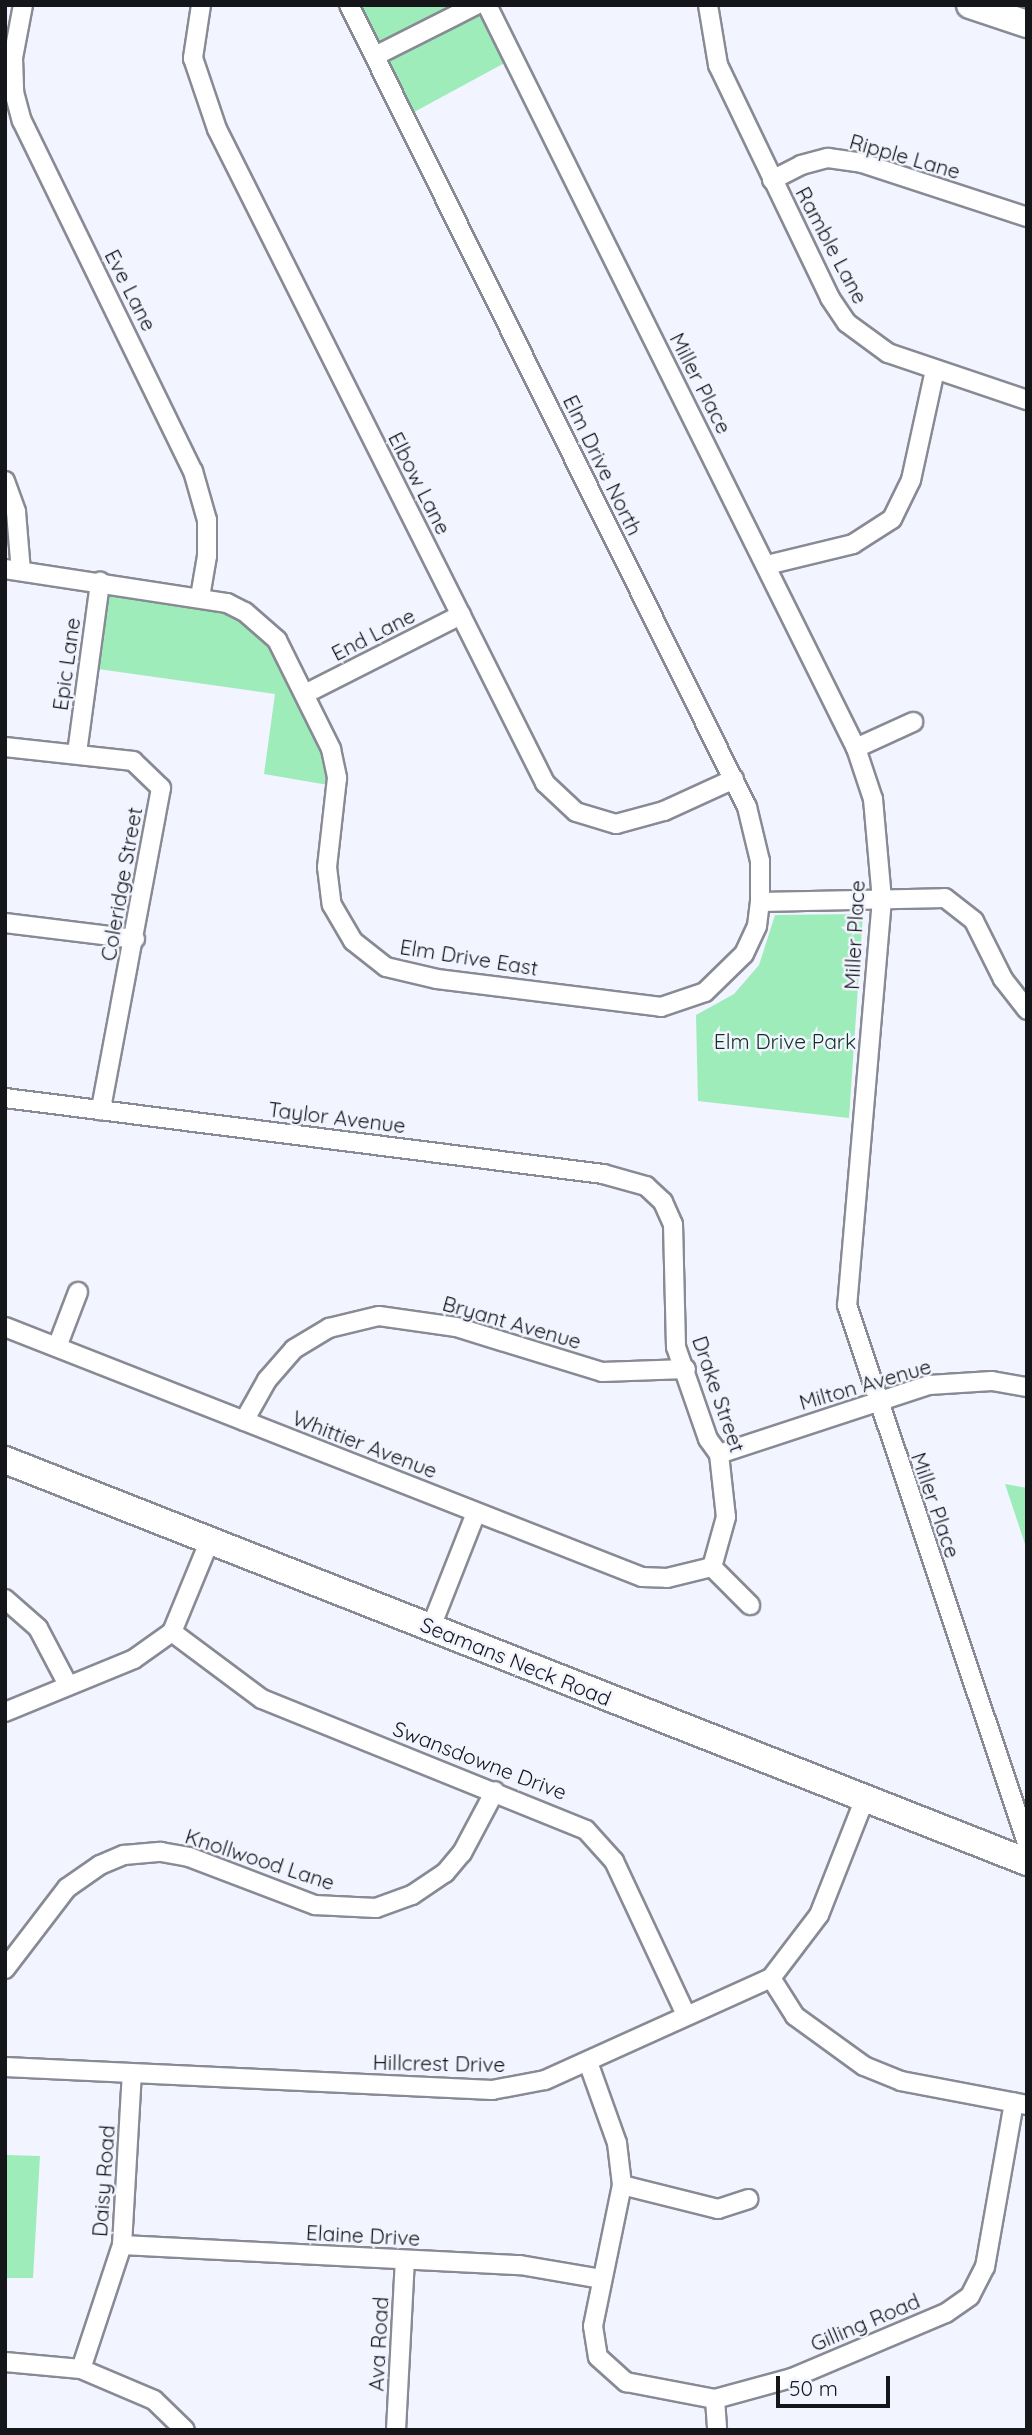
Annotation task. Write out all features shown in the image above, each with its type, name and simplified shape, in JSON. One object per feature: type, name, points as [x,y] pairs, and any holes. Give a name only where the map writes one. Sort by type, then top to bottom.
[{"type":"main road","points":[[970,5],[1013,15]]},
{"type":"main road","name":"Seamans Neck Road","points":[[5,1460],[1027,1862]]},
{"type":"street","name":"Eve Lane","points":[[23,5],[13,58],[14,92],[22,121],[193,471],[207,520],[207,556],[200,597]]},
{"type":"street","name":"Elbow Lane","points":[[201,5],[193,58],[200,90],[545,783],[576,812],[592,820],[630,823],[734,779]]},
{"type":"street","name":"Elm Drive North","points":[[349,5],[747,807],[760,861],[760,902]]},
{"type":"street","points":[[375,56],[476,5]]},
{"type":"street","name":"Miller Place","points":[[487,5],[856,748],[873,799],[882,899],[847,1305],[1027,1843]]},
{"type":"street","name":"Ramble Lane","points":[[708,5],[718,65],[772,180],[847,323],[888,353],[1027,400]]},
{"type":"street","name":"Ripple Lane","points":[[772,180],[801,165],[828,158],[862,163],[1027,217]]},
{"type":"street","points":[[767,565],[853,544],[892,519],[911,480],[935,370]]},
{"type":"street","points":[[5,481],[16,512],[13,570]]},
{"type":"street","name":"Elm Drive East","points":[[13,570],[200,597],[227,604],[260,622],[277,639],[331,749],[337,778],[327,867],[332,905],[353,941],[386,967],[437,979],[661,1007],[687,1002],[723,979],[744,954],[757,926],[760,902]]},
{"type":"street","name":"Epic Lane","points":[[77,753],[100,582]]},
{"type":"street","name":"End Lane","points":[[305,694],[461,615]]},
{"type":"street","points":[[856,748],[913,722]]},
{"type":"street","name":"Coleridge Street","points":[[5,747],[134,761],[160,788],[135,939],[101,1110]]},
{"type":"street","points":[[760,902],[945,898],[958,906],[974,922],[1003,979],[1027,1010]]},
{"type":"street","points":[[5,923],[135,939]]},
{"type":"street","name":"Taylor Avenue","points":[[5,1098],[603,1174],[636,1181],[657,1197]]},
{"type":"street","name":"Drake Street","points":[[657,1197],[673,1224],[677,1248],[673,1324],[708,1439],[719,1454],[726,1517],[712,1567]]},
{"type":"street","points":[[57,1347],[78,1292]]},
{"type":"street","name":"Bryant Avenue","points":[[244,1421],[267,1380],[295,1349],[329,1328],[379,1316],[456,1327],[602,1372],[686,1369]]},
{"type":"street","name":"Whittier Avenue","points":[[5,1327],[642,1577],[667,1578],[712,1567]]},
{"type":"street","name":"Milton Avenue","points":[[719,1454],[929,1385],[992,1381],[1027,1387]]},
{"type":"street","points":[[431,1627],[476,1513]]},
{"type":"street","points":[[5,1712],[134,1659],[172,1632],[210,1540]]},
{"type":"street","points":[[712,1567],[750,1605]]},
{"type":"street","points":[[5,1599],[38,1628],[68,1685]]},
{"type":"street","name":"Swansdowne Drive","points":[[172,1632],[262,1699],[570,1820],[602,1844],[687,2015]]},
{"type":"street","name":"Knollwood Lane","points":[[5,1969],[68,1888],[92,1869],[124,1855],[161,1852],[189,1857],[326,1907],[376,1908],[412,1895],[445,1872],[462,1853],[495,1791]]},
{"type":"street","name":"Hillcrest Drive","points":[[5,2067],[492,2090],[545,2080],[771,1978],[820,1915],[865,1798]]},
{"type":"street","points":[[771,1978],[795,2016],[864,2066],[901,2081],[1020,2104]]},
{"type":"street","name":"Gilling Road","points":[[588,2062],[617,2143],[622,2185],[601,2280],[594,2343],[610,2372],[641,2386],[715,2399],[792,2378],[946,2313],[970,2296],[985,2267],[1020,2104]]},
{"type":"street","name":"Daisy Road","points":[[81,2369],[122,2245],[132,2074]]},
{"type":"street","points":[[622,2185],[718,2209],[748,2199]]},
{"type":"street","name":"Elaine Drive","points":[[122,2245],[520,2265],[601,2280]]},
{"type":"street","name":"Ava Road","points":[[396,2430],[405,2260]]},
{"type":"street","points":[[5,2362],[81,2369],[154,2400],[185,2430]]},
{"type":"street","points":[[715,2399],[717,2430]]},
{"type":"green space","points":[[348,5],[484,5],[512,59],[405,117]]},
{"type":"green space","points":[[102,585],[226,605],[275,641],[328,749],[334,786],[264,774],[275,694],[91,668]]},
{"type":"green space","name":"Elm Drive Park","points":[[863,914],[849,1118],[698,1101],[696,1015],[734,994],[759,965],[775,915]]},
{"type":"green space","points":[[1005,1484],[1027,1488],[1027,1550]]},
{"type":"green space","points":[[5,2155],[40,2156],[33,2278],[5,2278]]}]
